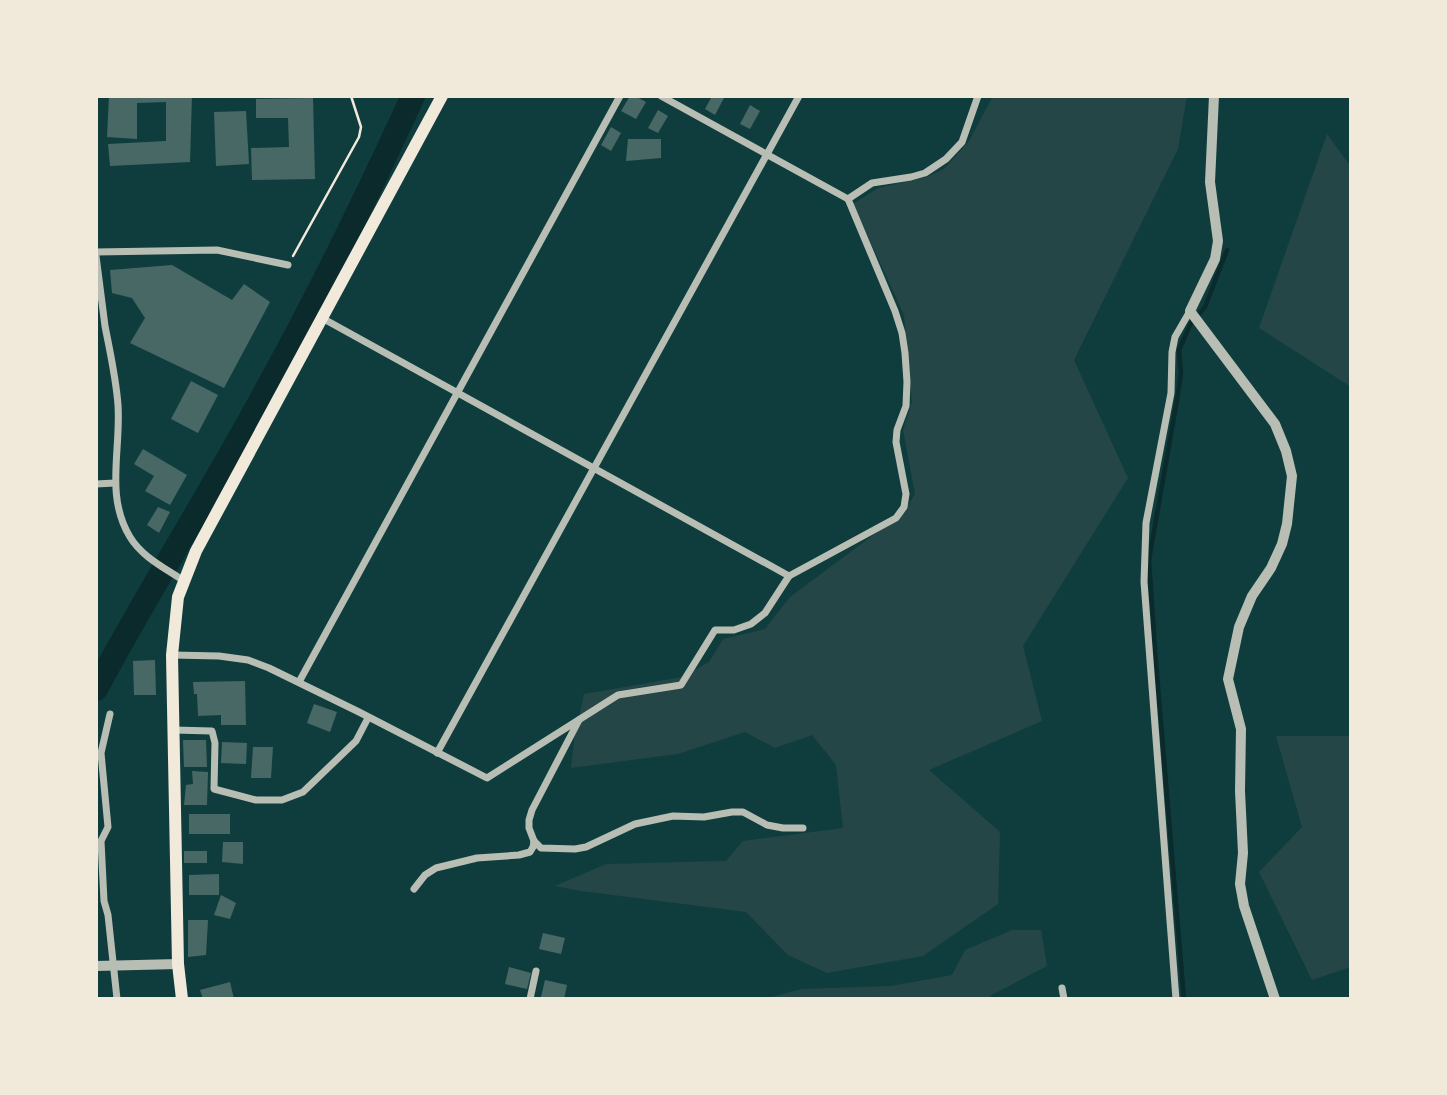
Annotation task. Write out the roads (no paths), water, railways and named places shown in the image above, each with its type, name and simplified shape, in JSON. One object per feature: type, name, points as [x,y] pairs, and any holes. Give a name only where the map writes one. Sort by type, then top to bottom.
[{"type":"main road","points":[[182,999],[178,964],[172,655],[178,578],[196,551],[442,96]]},
{"type":"street","points":[[299,682],[620,96]]},
{"type":"street","points":[[172,655],[248,660],[299,682],[487,778],[618,695],[681,685],[715,630],[734,630],[751,624],[765,613],[789,576],[896,518],[904,506],[906,494],[896,442],[906,402],[907,382],[902,332],[848,199],[661,96]]},
{"type":"street","points":[[437,753],[799,96]]},
{"type":"street","points":[[848,199],[872,183],[925,173],[946,159],[962,142],[978,96]]},
{"type":"street","points":[[1176,999],[1144,582],[1144,550],[1146,523],[1171,393],[1175,337],[1215,259],[1218,241],[1209,182],[1214,96]]},
{"type":"street","points":[[178,578],[142,553],[131,539],[117,508],[116,384],[96,254],[217,250],[288,265]]},
{"type":"street","points":[[1190,311],[1275,424],[1292,476],[1282,544],[1271,568],[1252,596],[1239,627],[1228,679],[1241,729],[1243,853],[1240,884],[1244,906],[1275,999]]},
{"type":"street","points":[[322,318],[789,576]]},
{"type":"street","points":[[96,484],[115,483]]},
{"type":"street","points":[[110,714],[101,753],[108,827],[101,841],[104,901],[108,915],[117,999]]},
{"type":"street","points":[[173,730],[212,731],[215,743],[214,789],[256,800],[282,800],[303,792],[356,741],[368,718]]},
{"type":"street","points":[[414,889],[425,875],[436,867],[477,858],[530,852],[534,841],[529,820],[532,810],[579,720]]},
{"type":"street","points":[[534,841],[541,848],[575,849],[654,819],[673,816],[704,817],[732,812],[743,812],[767,825],[803,828]]},
{"type":"street","points":[[96,966],[178,964]]},
{"type":"street","points":[[530,999],[536,971]]},
{"type":"street","points":[[1062,988],[1064,999]]},
{"type":"waterway","points":[[96,689],[288,350],[344,242],[413,96]]},
{"type":"waterway","points":[[1184,999],[1149,560],[1181,373],[1179,350],[1191,323],[1205,307],[1227,250]]}]
